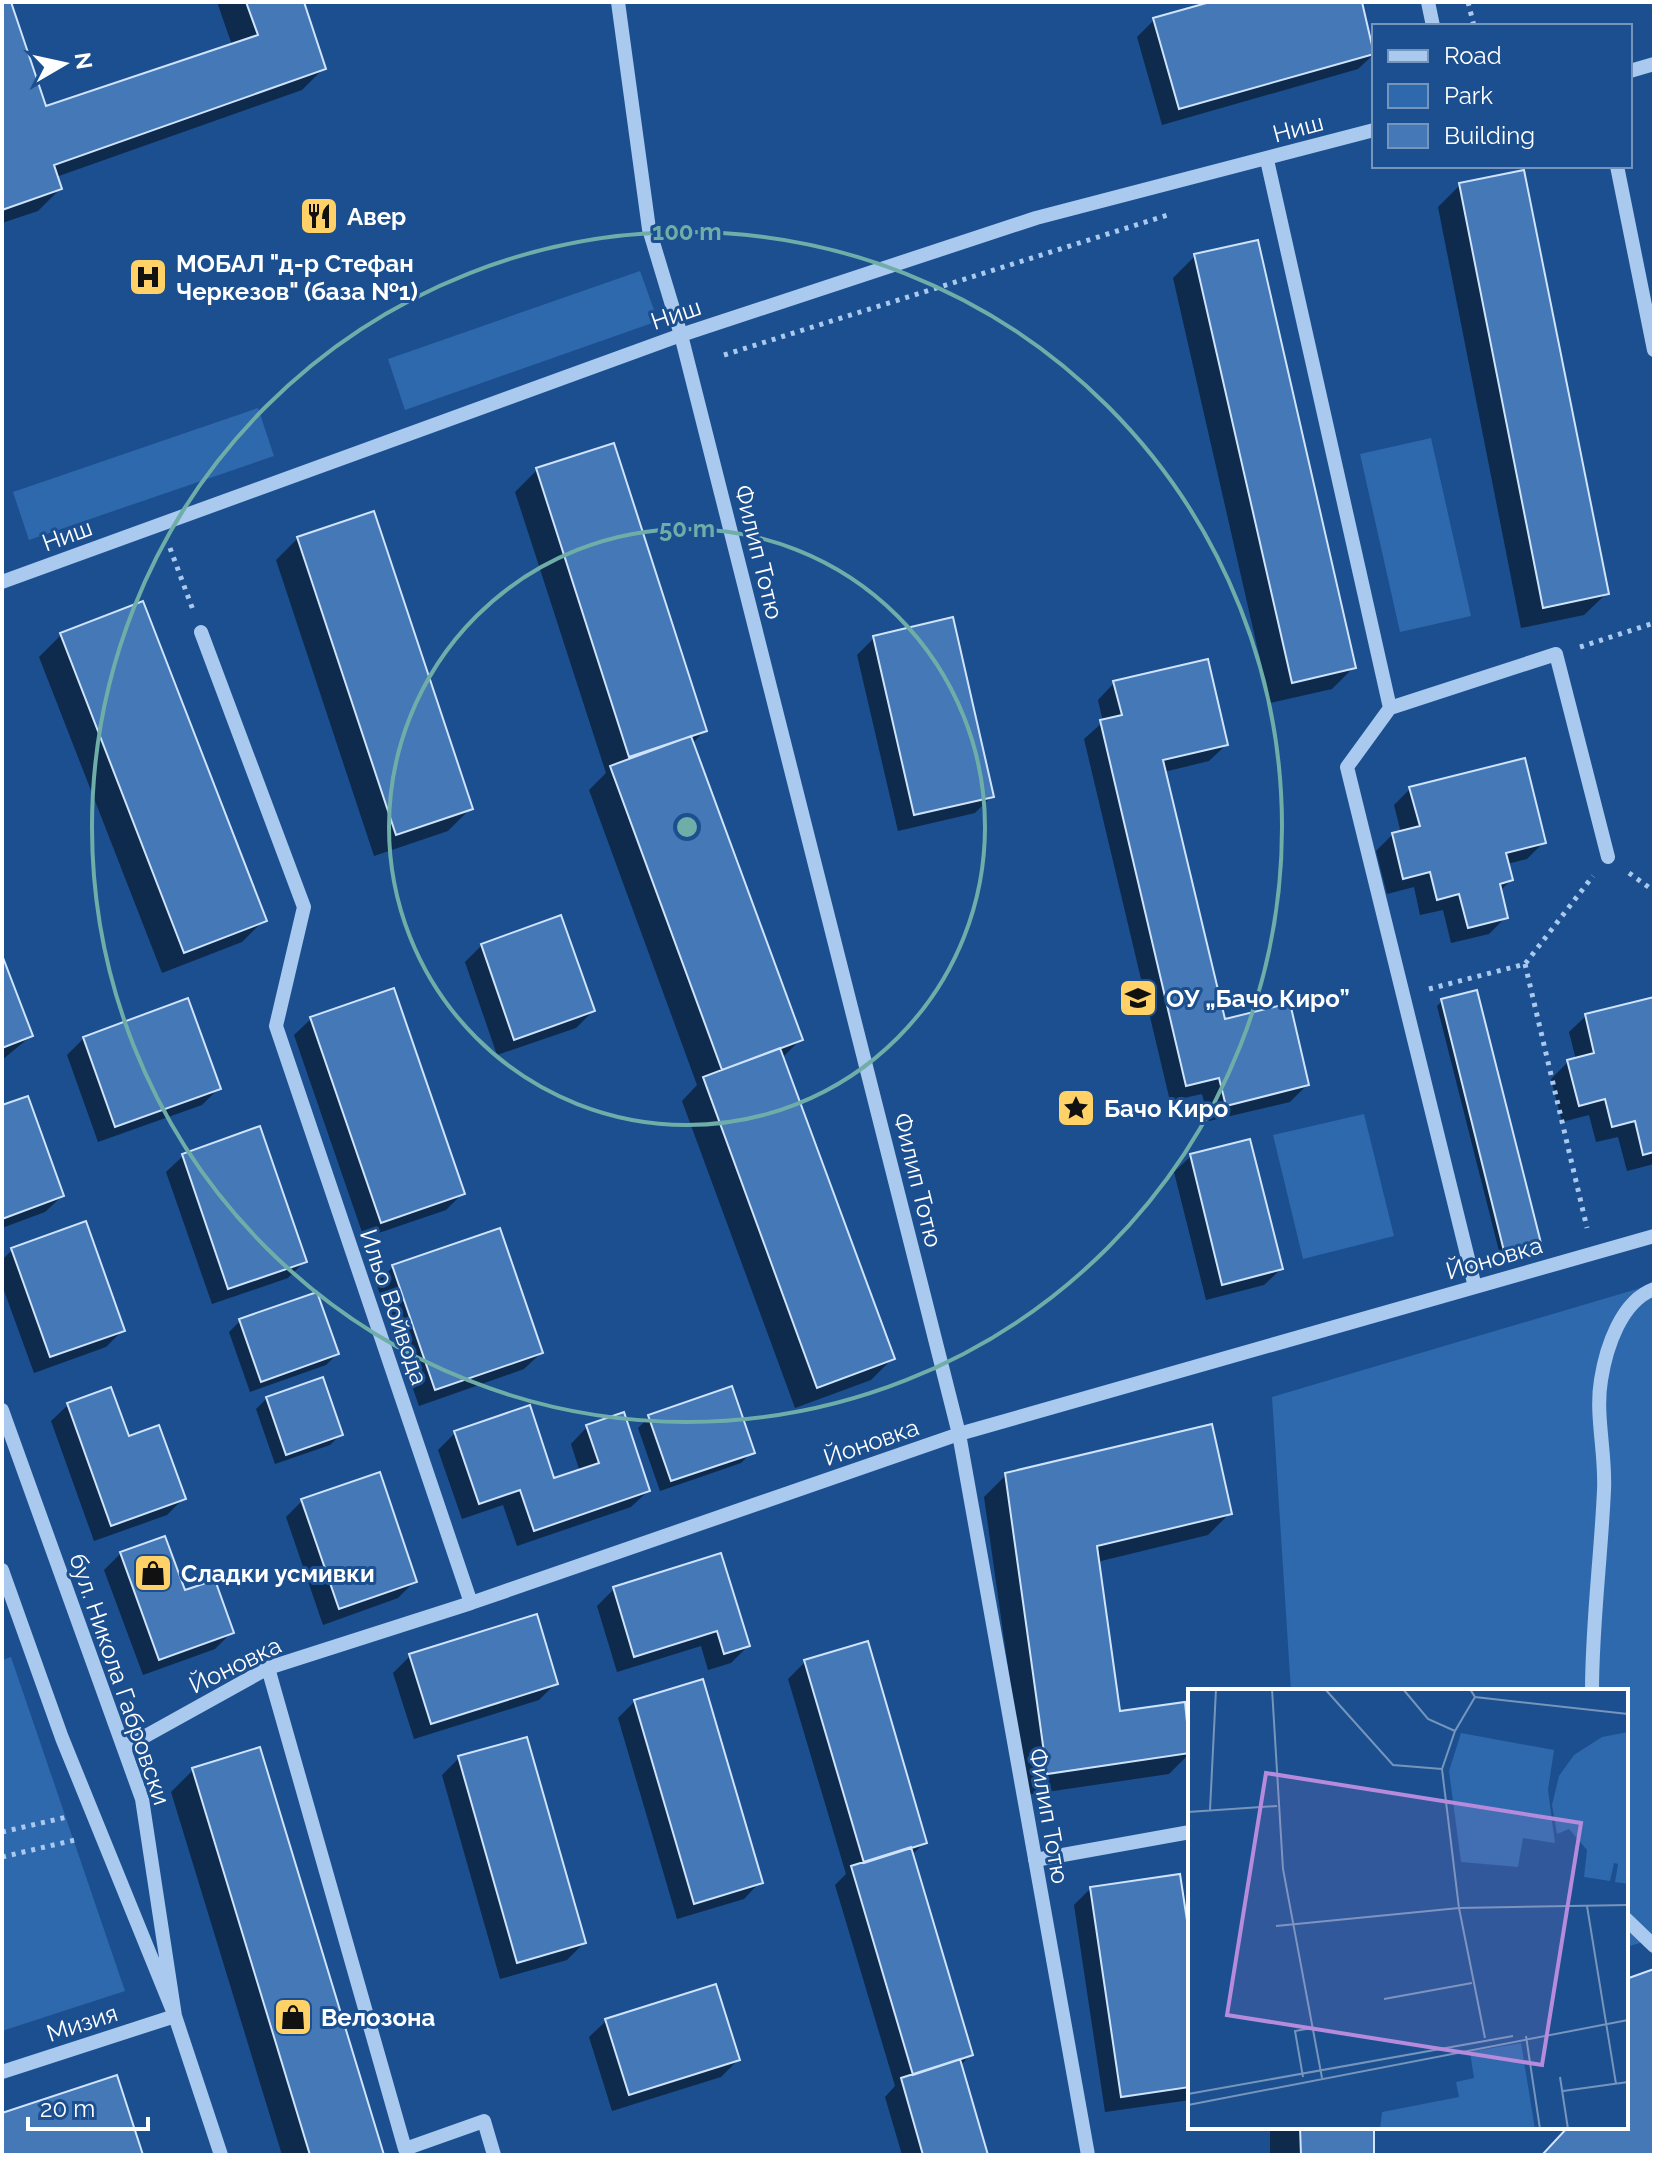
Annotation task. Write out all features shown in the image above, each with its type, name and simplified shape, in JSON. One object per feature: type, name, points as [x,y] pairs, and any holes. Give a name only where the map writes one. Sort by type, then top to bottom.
[{"type":"street","name":"Филип Тотю","points":[[618,2],[649,229],[681,335],[959,1434],[1088,2155]]},
{"type":"street","points":[[1428,2],[1433,24]]},
{"type":"street","points":[[1632,70],[1654,64]]},
{"type":"street","name":"Ниш","points":[[3,578],[161,524],[681,335],[1036,218],[1372,131]]},
{"type":"street","points":[[1267,160],[1390,708]]},
{"type":"street","points":[[1617,168],[1654,350]]},
{"type":"street","name":"Ильо Войвода","points":[[201,632],[304,907],[276,1026],[471,1603]]},
{"type":"street","points":[[1475,1287],[1347,767],[1390,708],[1556,654],[1608,857]]},
{"type":"street","name":"Йоновка","points":[[124,1748],[268,1668],[471,1603],[959,1434],[1654,1236]]},
{"type":"street","points":[[1592,1689],[1604,1487],[1600,1383],[1610,1347],[1629,1308],[1635,1299],[1654,1289]]},
{"type":"street","name":"бул. Никола Габровски","points":[[2,1410],[142,1799],[175,2016]]},
{"type":"street","name":"бул. Никола Габровски","points":[[2,1570],[62,1738],[175,2016],[221,2155]]},
{"type":"street","points":[[268,1668],[405,2149],[484,2121],[494,2155]]},
{"type":"street","points":[[1035,1860],[1188,1832]]},
{"type":"street","points":[[1628,1921],[1654,1946]]},
{"type":"street","name":"Мизия","points":[[2,2072],[175,2016]]},
{"type":"path","points":[[1468,2],[1474,24]]},
{"type":"path","points":[[724,355],[1177,212]]},
{"type":"path","points":[[161,524],[201,632]]},
{"type":"path","points":[[1556,654],[1654,623]]},
{"type":"path","points":[[1404,995],[1525,964],[1608,857]]},
{"type":"path","points":[[1525,964],[1593,1253]]},
{"type":"path","points":[[2,1857],[101,1834]]},
{"type":"green space","points":[[640,271],[658,321],[405,410],[388,359]]},
{"type":"green space","points":[[258,408],[274,456],[29,540],[13,492]]},
{"type":"green space","points":[[1431,438],[1471,616],[1400,632],[1360,454]]},
{"type":"green space","points":[[1364,1114],[1394,1236],[1303,1259],[1273,1135]]},
{"type":"green space","points":[[1654,1284],[1654,1939],[1628,1946],[1628,1689],[1291,1689],[1272,1397]]},
{"type":"green space","points":[[11,1657],[125,1991],[2,2031],[2,1660]]},
{"type":"building","points":[[2,2],[11,2],[46,106],[258,35],[246,2],[304,2],[326,69],[54,165],[62,189],[2,210]]},
{"type":"building","points":[[1210,2],[1362,2],[1372,55],[1179,109],[1153,18]]},
{"type":"building","points":[[1524,170],[1609,594],[1543,608],[1459,183]]},
{"type":"building","points":[[1258,240],[1356,668],[1292,683],[1194,254]]},
{"type":"building","points":[[614,443],[707,731],[629,757],[536,468]]},
{"type":"building","points":[[374,511],[473,809],[396,835],[297,537]]},
{"type":"building","points":[[143,601],[267,921],[184,953],[60,633]]},
{"type":"building","points":[[953,617],[994,797],[914,815],[873,636]]},
{"type":"building","points":[[1208,659],[1228,745],[1163,760],[1225,1019],[1290,1003],[1309,1085],[1226,1106],[1219,1078],[1186,1086],[1100,720],[1122,715],[1113,681]]},
{"type":"building","points":[[691,736],[803,1040],[722,1070],[610,766]]},
{"type":"building","points":[[1525,758],[1546,843],[1506,853],[1513,880],[1500,884],[1508,918],[1468,928],[1459,894],[1437,900],[1430,872],[1403,879],[1392,833],[1420,826],[1409,787]]},
{"type":"building","points":[[561,915],[595,1011],[514,1040],[481,944]]},
{"type":"building","points":[[2,955],[33,1036],[2,1048]]},
{"type":"building","points":[[394,988],[465,1194],[381,1223],[310,1017]]},
{"type":"building","points":[[1477,990],[1543,1251],[1506,1259],[1441,999]]},
{"type":"building","points":[[1654,997],[1654,1152],[1643,1155],[1635,1121],[1612,1127],[1605,1099],[1579,1106],[1567,1060],[1594,1053],[1585,1014]]},
{"type":"building","points":[[188,998],[221,1089],[115,1127],[83,1037]]},
{"type":"building","points":[[780,1048],[895,1359],[817,1388],[703,1077]]},
{"type":"building","points":[[28,1096],[64,1196],[2,1219],[2,1105]]},
{"type":"building","points":[[260,1126],[307,1262],[228,1289],[182,1154]]},
{"type":"building","points":[[1250,1139],[1283,1269],[1222,1285],[1190,1154]]},
{"type":"building","points":[[86,1221],[125,1331],[50,1357],[11,1248]]},
{"type":"building","points":[[500,1228],[543,1353],[435,1390],[392,1265]]},
{"type":"building","points":[[317,1292],[339,1354],[261,1382],[239,1319]]},
{"type":"building","points":[[323,1377],[343,1435],[286,1455],[266,1397]]},
{"type":"building","points":[[732,1386],[755,1453],[671,1481],[648,1415]]},
{"type":"building","points":[[111,1387],[129,1436],[159,1425],[186,1499],[111,1526],[67,1403]]},
{"type":"building","points":[[530,1405],[554,1478],[599,1463],[586,1425],[624,1412],[650,1491],[534,1531],[520,1490],[479,1504],[454,1431]]},
{"type":"building","points":[[1212,1424],[1232,1514],[1097,1546],[1120,1711],[1185,1702],[1188,1753],[1047,1774],[1005,1473]]},
{"type":"building","points":[[380,1472],[417,1582],[339,1609],[301,1499]]},
{"type":"building","points":[[165,1536],[185,1590],[215,1580],[234,1633],[159,1660],[120,1552]]},
{"type":"building","points":[[721,1553],[750,1646],[724,1654],[717,1631],[634,1657],[613,1587]]},
{"type":"building","points":[[537,1614],[558,1684],[431,1724],[409,1654]]},
{"type":"building","points":[[868,1641],[927,1843],[864,1863],[804,1660]]},
{"type":"building","points":[[703,1679],[763,1883],[694,1904],[634,1700]]},
{"type":"building","points":[[527,1737],[586,1943],[517,1963],[458,1756]]},
{"type":"building","points":[[260,1747],[384,2155],[310,2155],[192,1768]]},
{"type":"building","points":[[911,1847],[973,2055],[913,2075],[851,1866]]},
{"type":"building","points":[[1180,1874],[1188,1927],[1188,2087],[1121,2097],[1090,1887]]},
{"type":"building","points":[[1654,1969],[1654,2155],[1542,2155],[1566,2129],[1628,2129],[1628,1978]]},
{"type":"building","points":[[716,1984],[740,2060],[629,2095],[605,2019]]},
{"type":"building","points":[[960,2059],[988,2155],[923,2155],[901,2078]]},
{"type":"building","points":[[117,2075],[143,2155],[2,2155],[2,2113]]},
{"type":"building","points":[[1300,2129],[1374,2129],[1374,2155],[1301,2155]]},
{"type":"place","name":"Авер","points":[[319,216]]},
{"type":"place","name":"МОБАЛ \"д-р Стефан Черкезов\" (база №1)","points":[[148,277]]},
{"type":"place","name":"ОУ „Бачо Киро”","points":[[1138,998]]},
{"type":"place","name":"Бачо Киро","points":[[1076,1108]]},
{"type":"place","name":"Сладки усмивки","points":[[153,1573]]},
{"type":"place","name":"Велозона","points":[[293,2017]]}]
